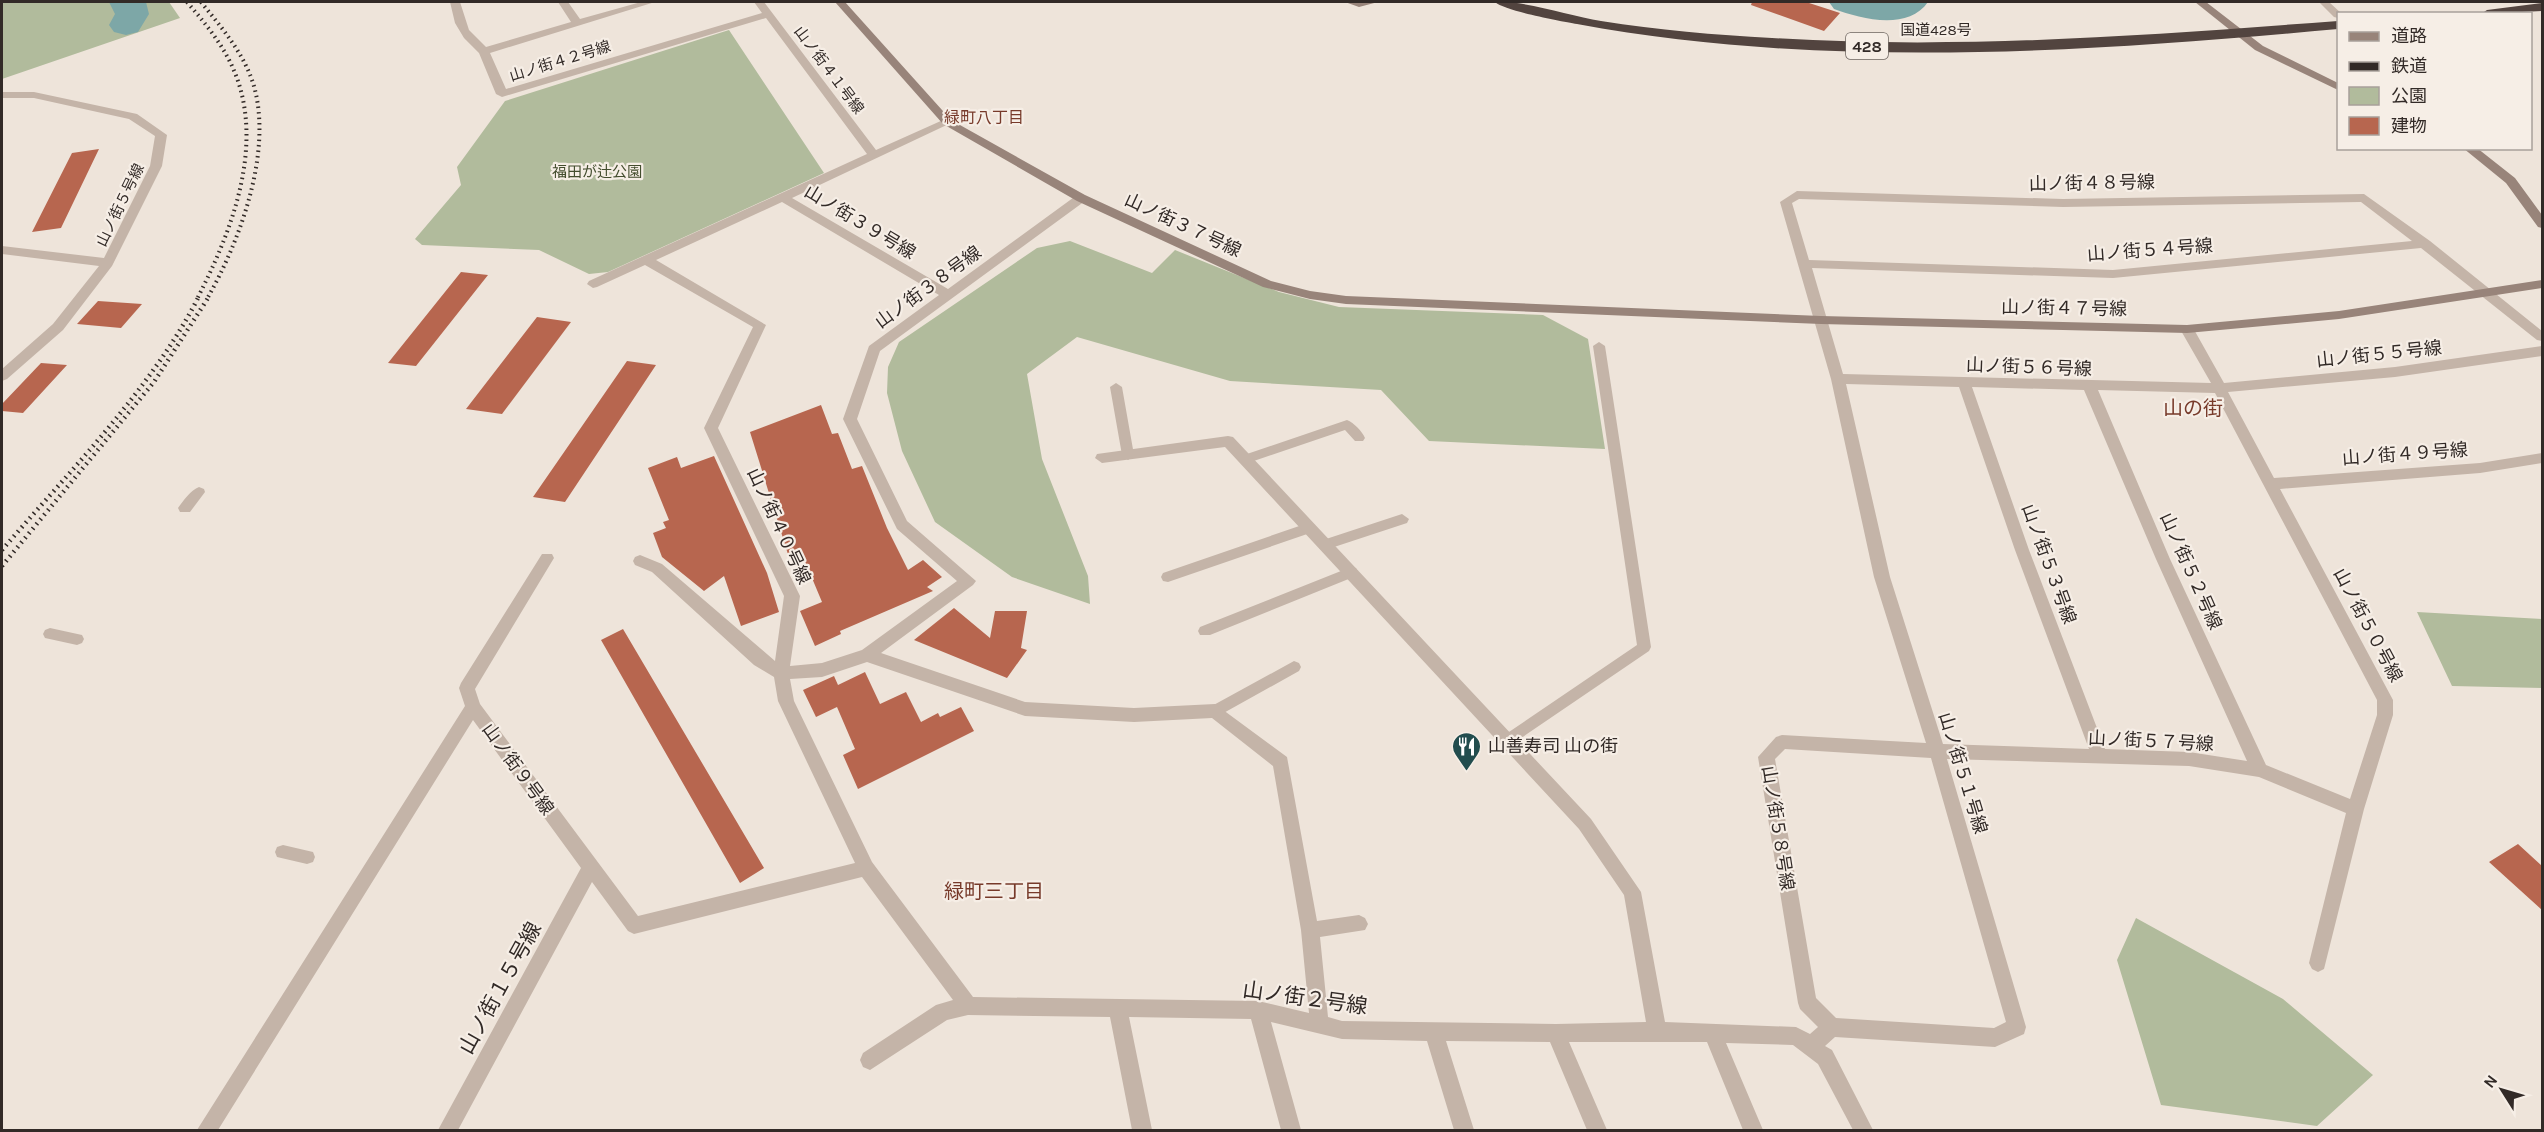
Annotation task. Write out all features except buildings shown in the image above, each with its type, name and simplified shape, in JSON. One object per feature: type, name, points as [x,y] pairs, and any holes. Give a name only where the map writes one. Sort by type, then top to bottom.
[{"type":"highway","name":"国道428号","points":[[1501,2],[1543,15],[1640,31],[1806,44],[1925,48],[2109,42],[2337,25]]},
{"type":"highway","points":[[2503,12],[2542,7]]},
{"type":"street","points":[[455,2],[456,12],[471,43],[484,51]]},
{"type":"street","points":[[563,2],[577,23]]},
{"type":"street","name":"山ノ街４２号線","points":[[650,2],[484,51],[502,94],[768,14]]},
{"type":"street","name":"山ノ街４１号線","points":[[759,2],[874,156]]},
{"type":"street","name":"山ノ街３７号線","points":[[840,2],[947,122],[1081,198],[1267,284],[1310,295],[1346,300],[1583,310]]},
{"type":"street","points":[[1350,2],[1359,4],[1373,2]]},
{"type":"street","points":[[2200,2],[2273,57],[2337,87]]},
{"type":"street","points":[[2324,2],[2337,14]]},
{"type":"street","name":"山ノ街５号線","points":[[2,95],[34,95],[133,116],[161,135],[156,166],[108,263],[58,327],[2,376]]},
{"type":"street","points":[[593,284],[648,261],[947,122]]},
{"type":"street","points":[[2471,150],[2517,185],[2542,224]]},
{"type":"street","name":"山ノ街４８号線","points":[[1821,320],[1786,202],[1797,195],[2063,203],[2364,198],[2490,294]]},
{"type":"street","name":"山ノ街３９号線","points":[[784,198],[948,295]]},
{"type":"street","name":"山ノ街３８号線","points":[[781,673],[822,670],[867,655],[968,581],[903,525],[850,419],[874,349],[1081,198]]},
{"type":"street","name":"山ノ街５４号線","points":[[1803,264],[2113,274],[2426,244]]},
{"type":"street","points":[[2,250],[108,263]]},
{"type":"street","name":"山ノ街４０号線","points":[[648,261],[760,325],[711,428],[792,596],[781,673],[786,701],[866,868]]},
{"type":"street","name":"山ノ街４７号線","points":[[1583,310],[1821,320],[2187,329],[2339,315],[2490,294],[2542,284]]},
{"type":"street","points":[[2490,294],[2542,337]]},
{"type":"street","name":"山ノ街５１号線","points":[[1821,320],[1838,379],[1882,577],[1937,751],[2017,1027],[1995,1038],[1832,1027]]},
{"type":"street","name":"山ノ街５０号線","points":[[2187,329],[2215,376],[2219,388],[2385,700],[2385,715],[2355,809],[2318,963]]},
{"type":"street","name":"山ノ街５５号線","points":[[2219,388],[2395,372],[2542,351]]},
{"type":"street","name":"山ノ街５６号線","points":[[1838,379],[2090,387],[2219,388]]},
{"type":"street","name":"山ノ街５３号線","points":[[1964,383],[2022,550],[2100,758]]},
{"type":"street","name":"山ノ街５２号線","points":[[2090,387],[2163,559],[2260,771]]},
{"type":"street","points":[[1102,458],[1228,441],[1585,824],[1632,892],[1657,1031]]},
{"type":"street","name":"山ノ街４９号線","points":[[2271,484],[2480,468],[2542,458]]},
{"type":"street","points":[[473,707],[467,688],[547,558]]},
{"type":"street","points":[[640,561],[657,568],[760,660],[781,673]]},
{"type":"street","points":[[867,655],[1025,709],[1134,715],[1215,711],[1281,762],[1310,930],[1319,1023]]},
{"type":"street","name":"山ノ街９号線","points":[[207,1131],[473,707],[634,925],[866,868]]},
{"type":"street","name":"山ノ街５８号線","points":[[1832,1027],[1807,1003],[1766,757],[1782,742],[1937,751]]},
{"type":"street","name":"山ノ街５７号線","points":[[1937,751],[2100,758],[2189,759],[2260,771],[2355,809]]},
{"type":"street","name":"山ノ街１５号線","points":[[455,1127],[591,867]]},
{"type":"street","points":[[866,868],[968,1006]]},
{"type":"street","points":[[1310,930],[1359,924]]},
{"type":"street","name":"山ノ街２号線","points":[[870,1060],[943,1012],[968,1006],[1258,1010],[1342,1030],[1556,1033],[1657,1031],[1796,1036],[1825,1057],[1863,1131]]},
{"type":"street","points":[[1118,1008],[1142,1131]]},
{"type":"street","points":[[1258,1010],[1291,1131]]},
{"type":"street","points":[[1811,1046],[1832,1027]]},
{"type":"street","points":[[1433,1030],[1464,1131]]},
{"type":"street","points":[[1712,1032],[1753,1131]]},
{"type":"street","points":[[1556,1033],[1597,1131]]},
{"type":"lane","points":[[1508,741],[1644,647],[1599,346]]},
{"type":"lane","points":[[1116,387],[1128,455]]},
{"type":"lane","points":[[1245,459],[1347,425],[1359,438]]},
{"type":"lane","points":[[185,507],[199,492]]},
{"type":"lane","points":[[1325,544],[1402,519]]},
{"type":"lane","points":[[1168,577],[1308,528]]},
{"type":"lane","points":[[1205,631],[1351,572]]},
{"type":"lane","points":[[50,634],[77,639]]},
{"type":"lane","points":[[1215,711],[1294,667]]},
{"type":"lane","points":[[283,852],[307,857]]},
{"type":"green space","points":[[2,2],[169,2],[180,18],[2,79]]},
{"type":"green space","name":"福田が辻公園","points":[[729,30],[824,173],[608,272],[589,274],[539,250],[422,245],[415,239],[461,185],[457,167],[505,101]]},
{"type":"green space","points":[[1070,241],[1152,273],[1175,250],[1279,292],[1339,307],[1543,315],[1588,339],[1605,449],[1429,441],[1381,390],[1230,381],[1077,337],[1027,374],[1042,459],[1088,576],[1090,604],[1012,577],[935,522],[902,451],[887,393],[888,367],[899,342],[1037,248]]},
{"type":"green space","points":[[2417,612],[2542,619],[2542,688],[2452,686]]},
{"type":"green space","points":[[2136,918],[2283,999],[2373,1075],[2317,1126],[2161,1105],[2117,960]]},
{"type":"waterway","points":[[126,2],[129,2],[132,14],[126,25]]},
{"type":"waterway","points":[[1846,2],[1871,10],[1886,10],[1911,2]]},
{"type":"railway","points":[[187,2],[228,57],[242,95],[246,125],[246,155],[233,215],[197,299]]},
{"type":"railway","points":[[201,2],[231,40],[249,72],[258,109],[259,137],[256,165],[242,223],[207,299]]},
{"type":"railway","points":[[2,550],[108,429],[133,397],[179,332],[198,298]]},
{"type":"railway","points":[[2,566],[154,382],[208,298]]},
{"type":"place","name":"山善寿司 山の街","points":[[1467,772]]},
{"type":"district","name":"緑町八丁目","points":[[984,117]]},
{"type":"district","name":"山の街","points":[[2193,408]]},
{"type":"district","name":"緑町三丁目","points":[[994,891]]}]
